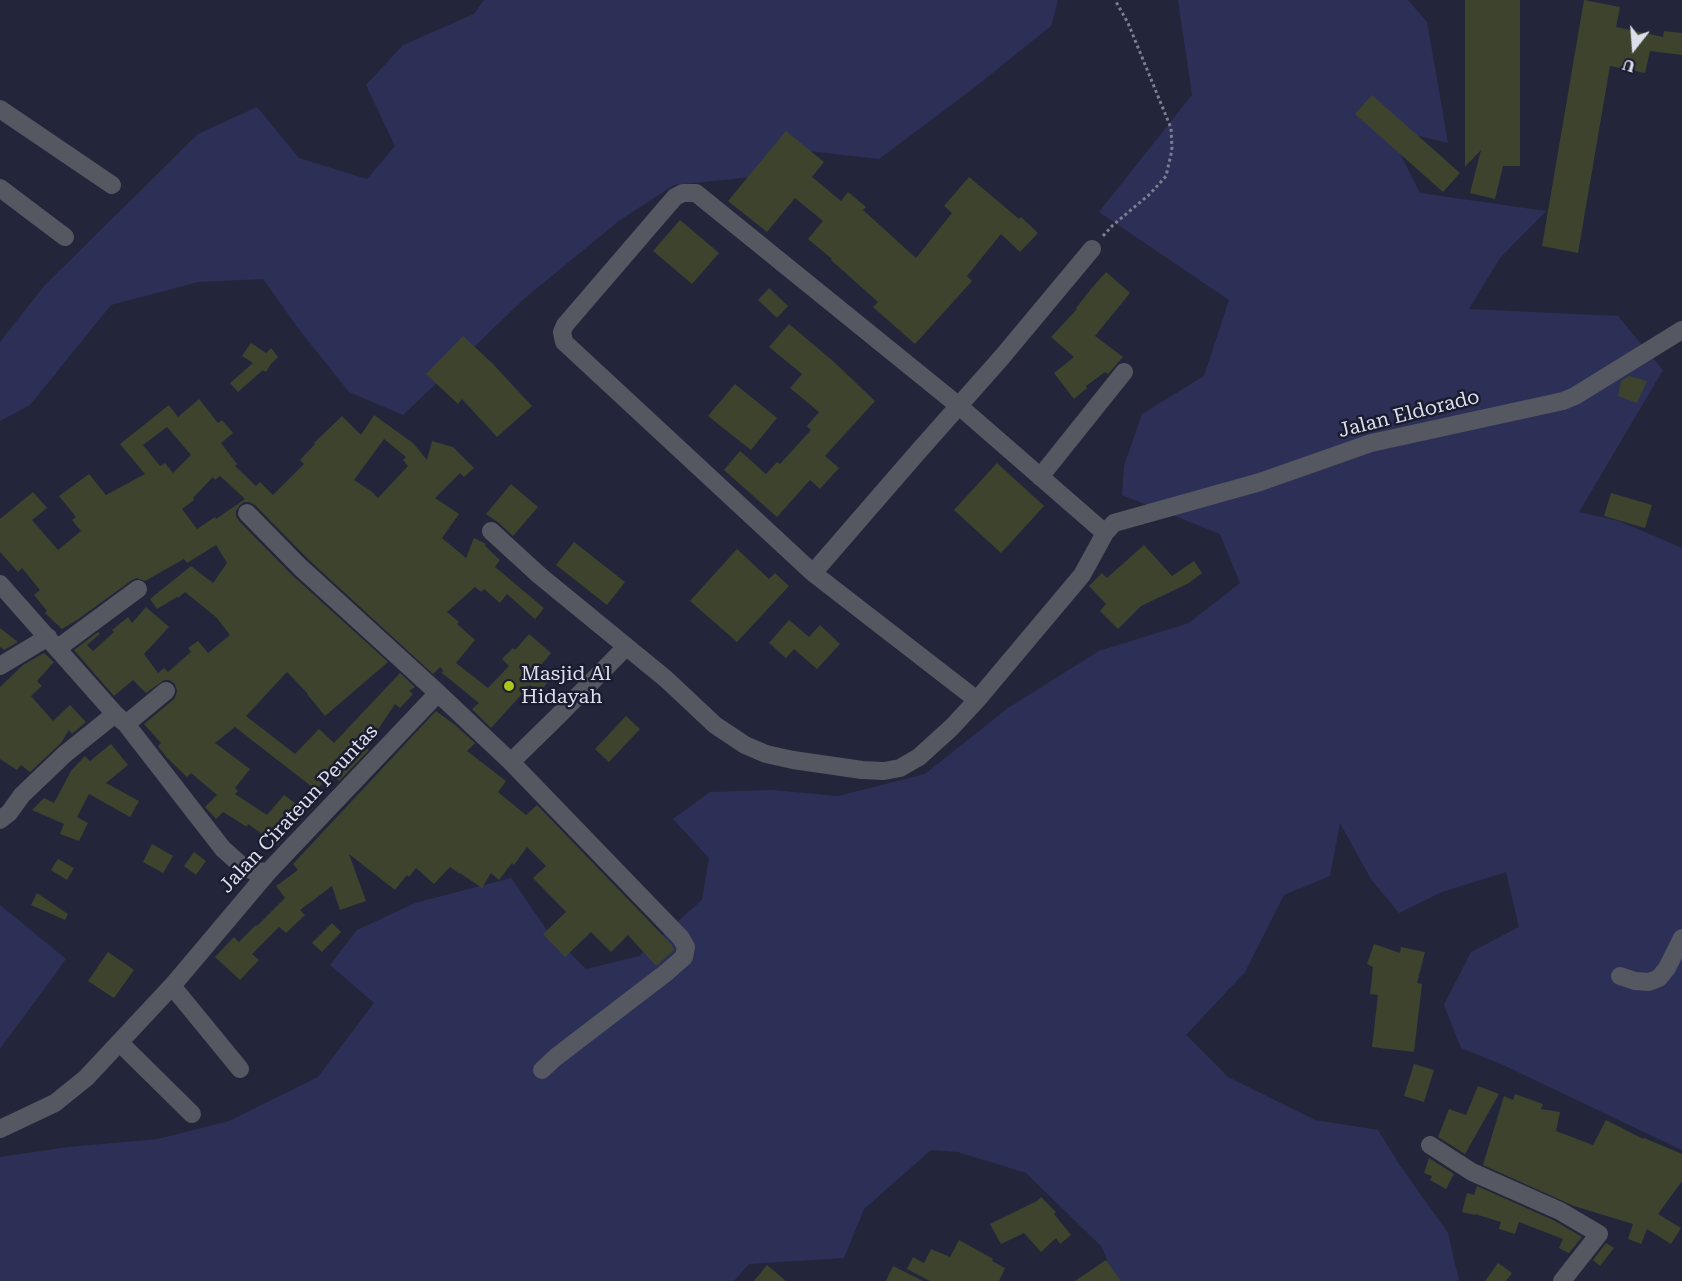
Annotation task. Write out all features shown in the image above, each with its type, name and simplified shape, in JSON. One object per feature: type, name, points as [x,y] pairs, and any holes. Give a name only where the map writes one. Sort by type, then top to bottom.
[{"type":"street","points":[[0,109],[112,185]]},
{"type":"street","points":[[0,188],[65,237]]},
{"type":"street","points":[[491,531],[539,575],[666,679],[715,725],[745,745],[766,754],[793,760],[862,770],[884,771],[900,768],[919,757],[952,727],[976,700],[1082,576],[1105,533],[959,406],[702,196],[690,192],[675,197],[565,325],[562,332],[564,342],[813,573],[976,700]]},
{"type":"street","points":[[813,573],[1058,292],[1092,249]]},
{"type":"street","name":"Jalan Eldorado","points":[[1105,533],[1114,523],[1260,482],[1371,443],[1563,401],[1575,396],[1682,330]]},
{"type":"street","points":[[1040,477],[1124,372]]},
{"type":"street","points":[[247,513],[300,567],[511,762],[681,938],[686,947],[684,957],[667,972],[542,1070]]},
{"type":"street","points":[[0,584],[121,719],[223,849],[240,866],[255,872],[269,871]]},
{"type":"street","points":[[0,666],[53,642],[138,589]]},
{"type":"street","points":[[511,762],[626,647]]},
{"type":"street","points":[[0,820],[9,813],[22,795],[65,754],[166,691]]},
{"type":"street","name":"Jalan Cirateun Peuntas","points":[[0,1129],[55,1103],[86,1078],[172,986],[269,871],[438,693]]},
{"type":"street","points":[[1620,976],[1635,981],[1649,982],[1659,978],[1667,968],[1682,938]]},
{"type":"street","points":[[172,986],[240,1069]]},
{"type":"street","points":[[120,1042],[192,1114]]},
{"type":"street","points":[[1430,1145],[1472,1172],[1560,1211],[1599,1234],[1562,1281]]},
{"type":"path","points":[[1092,249],[1113,225],[1150,194],[1166,176],[1172,150],[1171,128],[1128,23],[1115,0]]},
{"type":"shaded area","points":[[484,0],[1058,0],[1051,26],[970,91],[879,159],[800,150],[761,176],[674,185],[620,220],[525,298],[403,415],[349,392],[301,332],[263,279],[198,282],[111,305],[30,405],[0,421],[0,342],[45,285],[198,134],[257,107],[299,158],[367,179],[395,146],[366,85],[403,45],[474,14]]},
{"type":"shaded area","points":[[1178,0],[1408,0],[1427,22],[1448,143],[1387,128],[1420,193],[1546,211],[1500,258],[1469,309],[1618,316],[1663,370],[1579,512],[1619,521],[1682,548],[1682,1150],[1501,1064],[1461,1048],[1444,1005],[1471,952],[1519,927],[1506,872],[1442,892],[1399,913],[1371,879],[1340,823],[1330,876],[1284,895],[1245,972],[1186,1035],[1228,1077],[1315,1120],[1378,1130],[1448,1233],[1459,1281],[1115,1281],[1102,1247],[1026,1173],[958,1152],[931,1150],[864,1209],[844,1258],[749,1264],[734,1281],[0,1281],[0,1157],[68,1147],[158,1139],[229,1121],[318,1077],[374,1003],[330,965],[357,930],[415,903],[511,878],[546,929],[586,969],[639,956],[702,900],[709,858],[673,819],[710,792],[772,790],[838,796],[925,774],[1008,708],[1099,651],[1189,623],[1240,583],[1220,534],[1122,495],[1124,466],[1142,414],[1204,376],[1229,300],[1099,212],[1192,95]]},
{"type":"shaded area","points":[[0,905],[66,959],[0,1049]]},
{"type":"building","points":[[1465,0],[1520,0],[1520,166],[1503,166],[1495,199],[1470,193],[1481,150],[1465,167]]},
{"type":"building","points":[[1584,0],[1620,7],[1616,27],[1663,37],[1664,31],[1682,33],[1682,55],[1650,51],[1645,73],[1610,66],[1578,253],[1542,246]]},
{"type":"building","points":[[1372,95],[1460,173],[1443,192],[1355,114]]},
{"type":"building","points":[[786,131],[824,162],[812,177],[841,201],[848,192],[866,207],[863,210],[916,258],[952,213],[944,206],[969,177],[1038,233],[1020,252],[1001,234],[967,276],[972,281],[915,344],[873,307],[878,302],[808,239],[823,221],[795,198],[767,232],[728,201]]},
{"type":"building","points":[[680,220],[719,253],[692,284],[653,251]]},
{"type":"building","points":[[1106,272],[1130,293],[1095,336],[1123,357],[1108,374],[1105,372],[1086,386],[1087,388],[1074,399],[1054,373],[1074,357],[1051,337]]},
{"type":"building","points":[[769,288],[788,306],[777,318],[758,300]]},
{"type":"building","points":[[789,324],[875,401],[825,456],[839,468],[820,489],[810,480],[777,517],[724,470],[740,451],[766,474],[777,462],[780,464],[811,430],[807,426],[819,412],[790,388],[802,374],[769,347]]},
{"type":"building","points":[[463,336],[532,406],[497,437],[462,399],[458,404],[426,374]]},
{"type":"building","points":[[251,343],[266,353],[271,348],[278,357],[266,372],[263,370],[238,392],[230,383],[253,363],[242,356]]},
{"type":"building","points":[[1629,376],[1647,381],[1637,403],[1618,396],[1621,381]]},
{"type":"building","points":[[735,384],[777,418],[751,450],[708,416]]},
{"type":"building","points":[[199,399],[218,423],[222,420],[233,433],[221,443],[237,464],[235,466],[256,486],[260,482],[273,495],[304,464],[300,460],[314,443],[342,416],[361,435],[374,415],[413,443],[427,460],[432,441],[453,447],[474,468],[464,477],[460,473],[435,498],[459,514],[442,538],[466,558],[474,538],[486,544],[485,546],[500,560],[495,567],[544,608],[535,619],[507,594],[500,603],[484,589],[481,592],[475,587],[447,612],[475,640],[456,663],[488,688],[509,666],[502,659],[513,648],[515,650],[529,634],[551,653],[537,670],[549,681],[538,693],[530,685],[491,728],[472,709],[479,703],[442,673],[443,670],[440,667],[433,674],[308,559],[255,505],[244,502],[236,511],[239,521],[292,575],[388,662],[325,716],[287,672],[246,716],[295,754],[319,729],[334,743],[400,673],[415,687],[409,691],[413,694],[400,708],[395,704],[364,746],[369,750],[339,781],[330,776],[316,790],[235,727],[215,743],[250,769],[235,788],[238,791],[235,794],[267,815],[284,795],[303,809],[278,845],[248,824],[247,827],[223,812],[216,819],[205,807],[217,795],[191,773],[187,777],[167,758],[158,746],[161,743],[144,724],[174,699],[177,690],[174,683],[164,680],[146,693],[133,680],[114,696],[74,650],[98,632],[100,634],[87,645],[93,651],[114,632],[112,630],[128,617],[132,623],[146,607],[169,627],[144,654],[158,673],[164,668],[168,672],[191,652],[188,648],[198,641],[208,653],[230,635],[216,617],[185,592],[157,609],[150,599],[191,566],[213,583],[227,563],[216,545],[187,563],[184,559],[145,581],[137,578],[132,580],[62,629],[45,613],[47,611],[34,595],[40,590],[22,568],[18,572],[0,552],[0,519],[33,492],[47,508],[32,520],[58,550],[81,531],[72,520],[76,517],[59,496],[89,474],[106,495],[145,474],[120,444],[169,405],[178,417]],"holes":[[[167,427],[191,455],[173,473],[165,463],[160,466],[143,445]],[[384,439],[406,457],[403,460],[408,466],[378,498],[354,480]],[[220,476],[245,499],[197,529],[182,509],[194,500],[193,498],[213,477],[215,480]]]},
{"type":"building","points":[[997,463],[1044,506],[1001,553],[954,510]]},
{"type":"building","points":[[511,484],[538,507],[513,536],[486,514]]},
{"type":"building","points":[[1611,493],[1652,505],[1645,528],[1604,516]]},
{"type":"building","points":[[574,542],[625,582],[607,605],[556,565]]},
{"type":"building","points":[[1144,545],[1172,576],[1194,561],[1202,573],[1189,583],[1141,606],[1118,629],[1100,611],[1106,604],[1089,586],[1102,573],[1107,578]]},
{"type":"building","points":[[737,549],[769,579],[775,573],[789,586],[737,642],[690,601]]},
{"type":"building","points":[[789,620],[809,637],[820,625],[840,644],[817,669],[794,649],[786,658],[769,643]]},
{"type":"building","points":[[0,628],[18,642],[4,650],[0,647]]},
{"type":"building","points":[[44,653],[54,662],[37,681],[42,686],[31,696],[53,721],[70,705],[86,722],[72,734],[69,730],[61,743],[30,772],[21,765],[17,770],[0,759],[0,687],[23,665]]},
{"type":"building","points":[[436,711],[475,743],[467,751],[506,781],[498,792],[526,815],[537,805],[672,945],[674,950],[656,966],[628,935],[611,952],[591,932],[565,957],[543,934],[566,912],[533,878],[546,866],[527,847],[499,880],[491,873],[482,888],[450,867],[434,884],[416,868],[395,890],[349,854],[366,901],[340,910],[332,886],[300,910],[305,915],[286,933],[279,927],[252,954],[259,960],[240,980],[215,957],[234,937],[239,942],[285,898],[276,886],[298,870],[293,864]]},
{"type":"building","points":[[626,716],[640,729],[609,762],[595,749]]},
{"type":"building","points":[[111,744],[128,765],[106,783],[139,801],[130,817],[89,794],[77,817],[88,823],[79,841],[60,834],[64,824],[32,810],[44,798],[54,803],[71,771],[85,756],[90,761]]},
{"type":"building","points":[[152,844],[173,856],[163,873],[143,862]]},
{"type":"building","points":[[194,852],[206,861],[196,875],[184,866]]},
{"type":"building","points":[[58,859],[74,868],[67,880],[51,870]]},
{"type":"building","points":[[37,893],[68,914],[65,920],[31,905]]},
{"type":"building","points":[[332,923],[341,932],[322,952],[312,943]]},
{"type":"building","points":[[1374,944],[1400,953],[1401,947],[1425,952],[1417,983],[1422,984],[1414,1052],[1372,1047],[1378,995],[1370,994],[1373,967],[1367,964]]},
{"type":"building","points":[[108,952],[134,970],[114,998],[88,981]]},
{"type":"building","points":[[1414,1064],[1434,1070],[1424,1102],[1404,1096]]},
{"type":"building","points":[[1478,1086],[1499,1094],[1465,1154],[1438,1137],[1449,1109],[1466,1115]]},
{"type":"building","points":[[1515,1094],[1543,1104],[1541,1109],[1560,1112],[1556,1131],[1593,1145],[1606,1120],[1643,1139],[1682,1154],[1682,1181],[1658,1214],[1681,1228],[1671,1244],[1647,1229],[1641,1244],[1628,1239],[1633,1224],[1574,1206],[1483,1165],[1504,1096],[1513,1100]]},
{"type":"building","points":[[1429,1158],[1454,1174],[1446,1189],[1430,1180],[1432,1176],[1424,1173]]},
{"type":"building","points":[[1477,1186],[1555,1221],[1582,1237],[1569,1253],[1559,1248],[1563,1239],[1519,1222],[1515,1234],[1499,1229],[1501,1222],[1462,1212],[1467,1193],[1474,1195]]},
{"type":"building","points":[[1041,1197],[1056,1212],[1054,1214],[1071,1235],[1060,1244],[1056,1238],[1041,1252],[1024,1233],[1001,1244],[990,1224]]},
{"type":"building","points":[[959,1240],[1005,1268],[999,1281],[930,1281],[907,1269],[913,1257],[924,1263],[931,1249],[950,1257]]},
{"type":"building","points":[[1606,1243],[1614,1248],[1600,1266],[1593,1260]]},
{"type":"building","points":[[1106,1260],[1121,1281],[1075,1281]]},
{"type":"building","points":[[1498,1263],[1512,1273],[1506,1281],[1485,1281]]},
{"type":"building","points":[[767,1265],[786,1281],[754,1281]]},
{"type":"building","points":[[893,1266],[923,1281],[886,1281]]},
{"type":"place","name":"Masjid Al Hidayah","points":[[509,686]]}]
